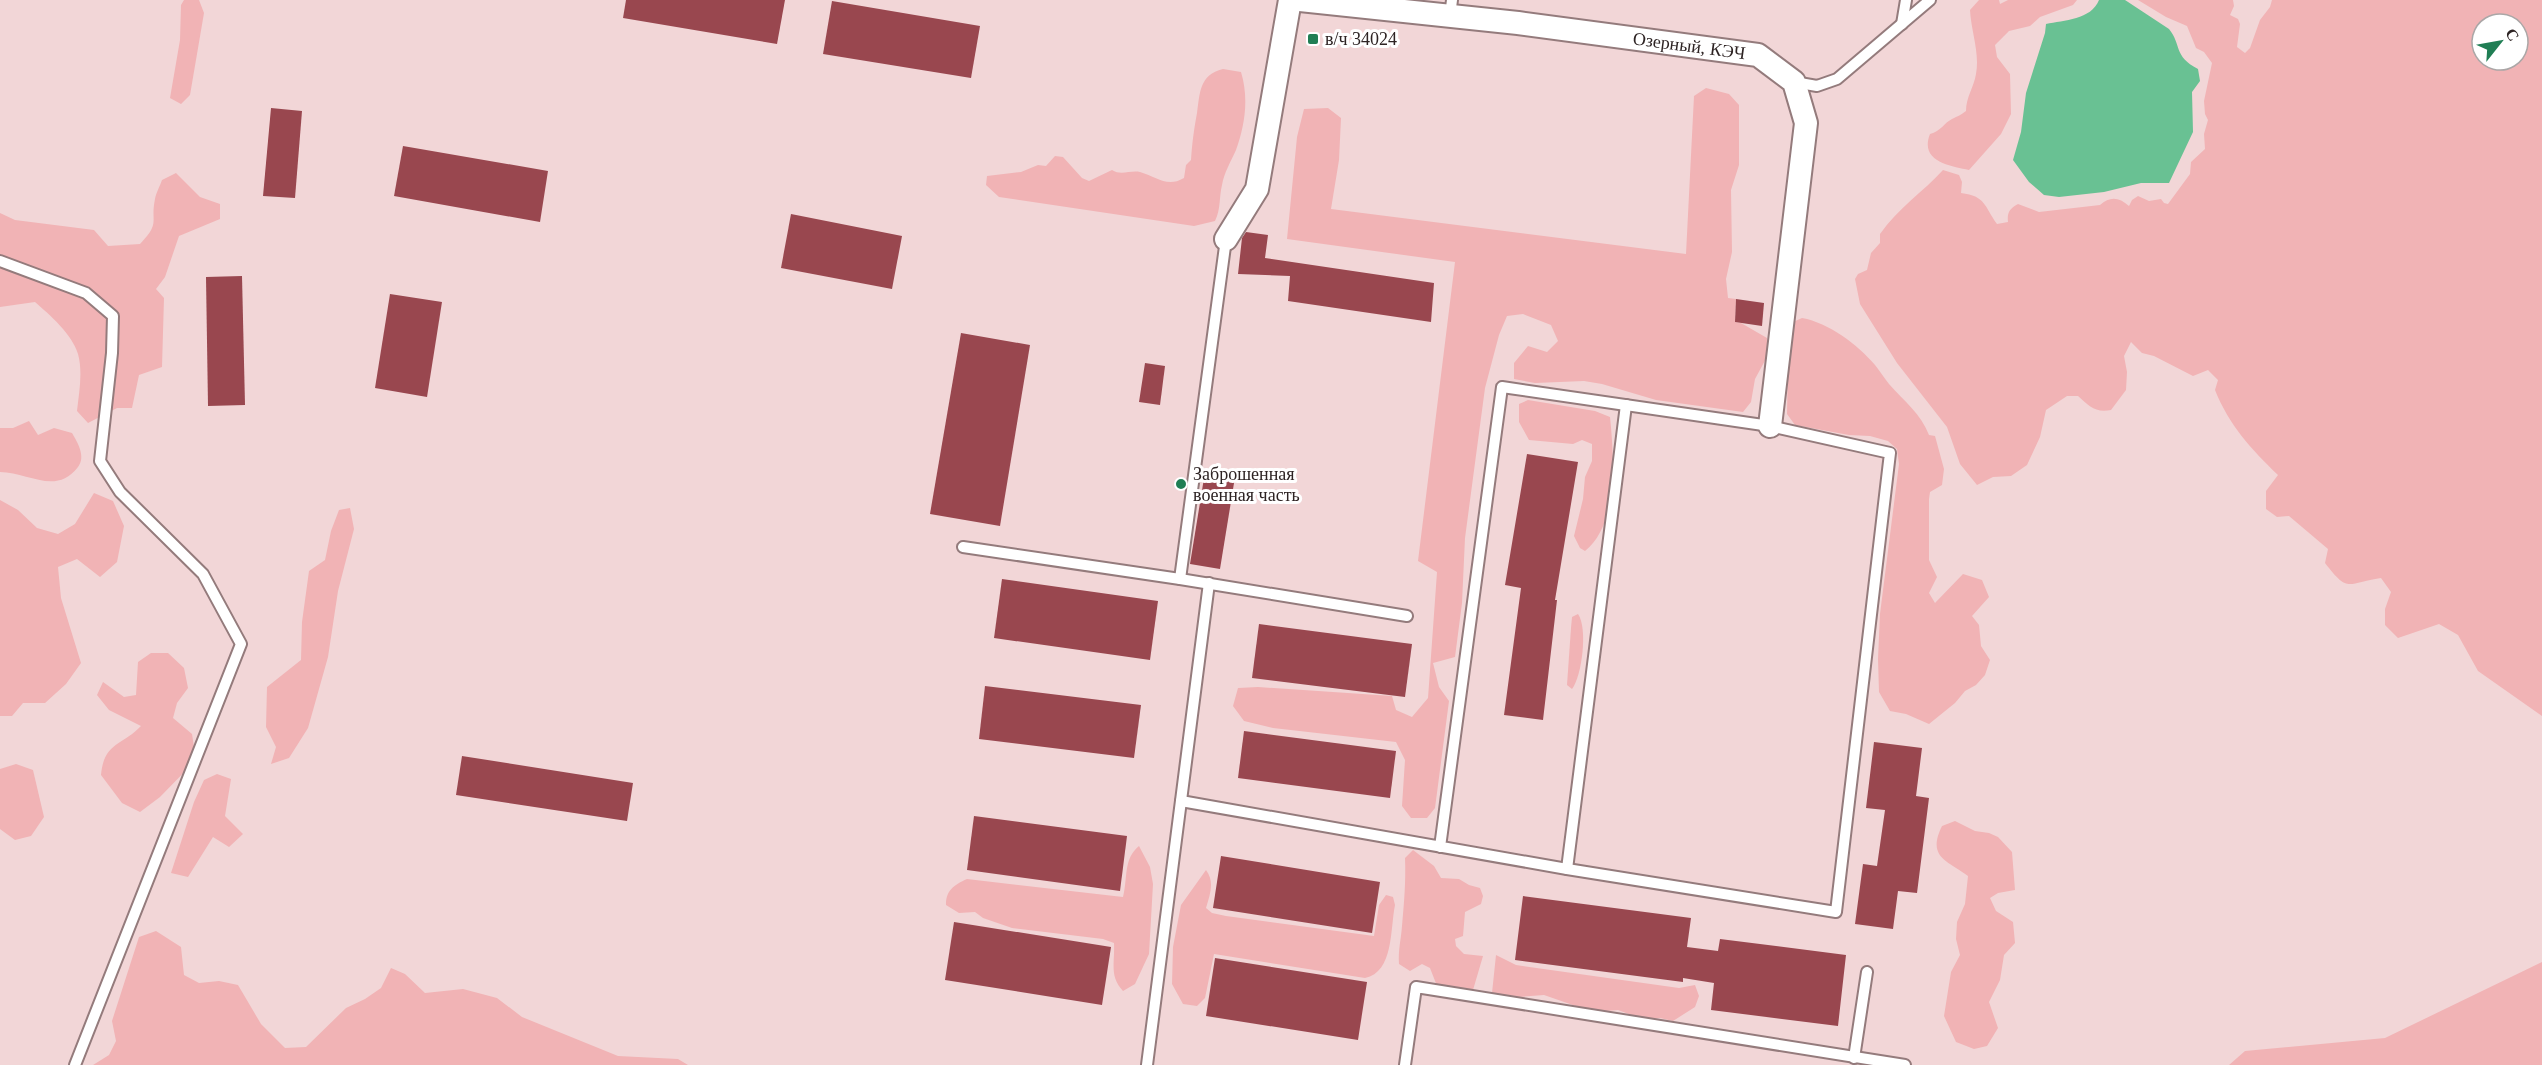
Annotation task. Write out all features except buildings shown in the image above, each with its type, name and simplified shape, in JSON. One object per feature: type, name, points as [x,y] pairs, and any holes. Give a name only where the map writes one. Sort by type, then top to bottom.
[{"type":"street","points":[[1226,239],[1257,189],[1290,0]]},
{"type":"street","name":"Озерный, КЭЧ","points":[[1300,0],[1451,8],[1758,55],[1794,82]]},
{"type":"street","points":[[1770,426],[1806,123],[1794,82]]},
{"type":"lane","points":[[1902,24],[1905,0]]},
{"type":"lane","points":[[1794,82],[1817,86],[1837,80],[1930,0]]},
{"type":"lane","points":[[1180,579],[1226,239]]},
{"type":"lane","points":[[0,261],[86,293],[113,316],[112,353],[100,461],[120,492],[203,574],[242,644],[75,1065]]},
{"type":"lane","points":[[1181,801],[1440,847],[1567,869],[1836,912],[1890,453],[1770,426],[1502,387],[1440,847]]},
{"type":"lane","points":[[1567,869],[1626,405]]},
{"type":"lane","points":[[963,547],[1209,583],[1407,616]]},
{"type":"lane","points":[[1147,1065],[1209,583]]},
{"type":"lane","points":[[1854,1058],[1867,972]]},
{"type":"lane","points":[[1405,1065],[1416,987],[1905,1065]]},
{"type":"shaded area","points":[[184,0],[199,0],[204,13],[190,95],[181,104],[170,98],[180,40],[181,5]]},
{"type":"shaded area","points":[[1979,0],[1999,0],[2000,4],[2008,0],[2077,0],[2073,5],[2040,17],[2030,26],[2009,31],[1995,45],[1997,57],[2010,74],[2011,114],[2001,134],[1969,170],[1939,161],[1929,151],[1928,143],[1930,134],[1966,111],[1977,66],[1970,10]]},
{"type":"shaded area","points":[[2099,0],[2125,0],[2169,29],[2181,55],[2198,69],[2200,81],[2192,92],[2193,132],[2169,183],[2141,183],[2104,192],[2059,197],[2044,195],[2029,182],[2013,160],[2021,132],[2026,93],[2046,24],[2069,20],[2090,12]]},
{"type":"shaded area","points":[[2138,0],[2233,0],[2234,6],[2230,15],[2238,19],[2240,24],[2237,47],[2245,53],[2250,48],[2260,20],[2270,7],[2272,0],[2542,0],[2542,716],[2478,671],[2458,635],[2439,624],[2398,638],[2385,625],[2385,609],[2391,592],[2381,578],[2354,584],[2344,583],[2325,563],[2328,549],[2289,516],[2277,517],[2266,509],[2266,491],[2278,475],[2250,446],[2234,425],[2215,390],[2218,380],[2208,370],[2193,376],[2154,356],[2142,353],[2131,342],[2124,356],[2127,372],[2126,390],[2111,410],[2096,410],[2078,396],[2067,396],[2046,410],[2040,437],[2027,465],[2011,476],[1993,477],[1977,485],[1960,464],[1947,427],[1897,363],[1860,304],[1855,279],[1858,274],[1867,270],[1871,253],[1880,243],[1880,234],[1895,216],[1943,170],[1959,175],[1962,182],[1961,193],[1980,199],[1997,224],[2008,222],[2009,212],[2018,204],[2039,212],[2100,205],[2107,200],[2114,199],[2129,206],[2138,196],[2149,201],[2161,199],[2168,204],[2190,174],[2191,162],[2205,149],[2204,134],[2208,120],[2204,101],[2212,63],[2204,52],[2196,48],[2187,26],[2166,17]]},
{"type":"shaded area","points":[[1223,69],[1241,72],[1245,92],[1245,111],[1239,141],[1223,181],[1215,221],[1194,226],[999,197],[986,185],[987,176],[1021,172],[1038,165],[1046,166],[1055,156],[1063,157],[1082,178],[1089,181],[1112,170],[1119,173],[1140,172],[1167,182],[1178,181],[1184,178],[1186,165],[1191,160],[1202,86],[1209,76]]},
{"type":"shaded area","points":[[1706,88],[1729,94],[1739,105],[1739,165],[1731,190],[1732,252],[1726,279],[1728,298],[1736,299],[1735,322],[1767,338],[1768,355],[1755,379],[1751,402],[1743,412],[1656,400],[1584,381],[1535,383],[1514,379],[1514,363],[1528,346],[1547,352],[1558,341],[1551,325],[1523,314],[1507,316],[1499,335],[1485,388],[1465,538],[1462,603],[1455,657],[1433,663],[1439,687],[1449,701],[1435,808],[1427,818],[1411,818],[1402,806],[1405,760],[1396,742],[1273,728],[1244,721],[1233,706],[1238,688],[1258,687],[1392,696],[1396,710],[1412,717],[1428,698],[1437,572],[1418,561],[1455,262],[1287,239],[1297,137],[1304,109],[1328,108],[1341,118],[1339,160],[1331,209],[1686,254],[1694,96]]},
{"type":"shaded area","points":[[176,173],[200,197],[220,204],[220,219],[179,236],[165,277],[156,289],[164,298],[162,367],[139,375],[132,408],[117,408],[88,423],[77,411],[80,368],[78,354],[66,332],[35,302],[0,307],[0,213],[15,220],[94,230],[108,246],[140,244],[153,226],[155,199],[162,180]]},
{"type":"shaded area","points":[[1802,318],[1822,324],[1860,350],[1917,414],[1929,435],[1935,436],[1944,469],[1942,485],[1930,492],[1929,499],[1929,560],[1937,577],[1929,593],[1935,603],[1963,574],[1982,580],[1989,597],[1972,616],[1979,625],[1981,646],[1990,660],[1985,675],[1929,724],[1906,714],[1890,711],[1879,692],[1880,614],[1899,464],[1897,449],[1888,441],[1870,436],[1849,435],[1795,425],[1787,414],[1791,323]]},
{"type":"shaded area","points":[[1528,400],[1595,411],[1610,417],[1613,469],[1609,507],[1596,539],[1585,551],[1580,548],[1574,536],[1583,499],[1585,477],[1592,461],[1592,444],[1582,440],[1573,444],[1529,440],[1519,422],[1519,404]]},
{"type":"shaded area","points":[[29,421],[38,435],[54,428],[72,433],[79,446],[81,459],[78,467],[69,476],[51,481],[0,472],[0,428],[13,428]]},
{"type":"shaded area","points":[[94,493],[113,501],[124,526],[117,562],[100,577],[77,559],[58,567],[61,598],[81,663],[66,684],[45,703],[23,703],[12,716],[0,716],[0,500],[18,510],[37,528],[58,534],[75,524]]},
{"type":"shaded area","points":[[350,508],[354,529],[338,591],[328,657],[308,728],[289,758],[271,764],[276,747],[266,727],[267,687],[301,660],[302,622],[309,571],[325,560],[331,531],[339,510]]},
{"type":"shaded area","points":[[1578,614],[1583,630],[1583,640],[1579,674],[1572,689],[1567,685],[1571,628],[1572,617]]},
{"type":"shaded area","points":[[151,653],[168,653],[184,668],[188,688],[177,703],[173,718],[192,734],[196,760],[160,797],[140,812],[122,803],[101,775],[103,764],[110,750],[141,726],[109,710],[97,695],[103,682],[124,697],[136,695],[138,662]]},
{"type":"shaded area","points":[[16,764],[33,770],[44,817],[31,836],[15,840],[0,829],[0,769]]},
{"type":"shaded area","points":[[217,774],[231,779],[225,816],[243,834],[229,847],[213,837],[188,877],[171,873],[194,802],[204,780]]},
{"type":"shaded area","points":[[1955,821],[1975,831],[1998,837],[2012,852],[2015,890],[1998,893],[1990,898],[1996,911],[2013,922],[2015,943],[2004,955],[2000,980],[1989,1002],[1998,1028],[1987,1046],[1974,1049],[1956,1042],[1944,1016],[1951,972],[1960,955],[1956,939],[1957,922],[1965,904],[1968,876],[1941,857],[1937,845],[1942,826]]},
{"type":"shaded area","points":[[1139,846],[1150,867],[1153,884],[1149,954],[1135,984],[1123,991],[1114,974],[1114,943],[1103,939],[1012,928],[983,918],[975,912],[959,913],[946,905],[947,895],[958,883],[967,879],[1123,897],[1128,863]]},
{"type":"shaded area","points":[[1413,850],[1434,866],[1441,878],[1459,879],[1480,888],[1483,896],[1481,904],[1465,912],[1463,936],[1455,939],[1456,946],[1464,954],[1483,956],[1473,990],[1458,994],[1437,986],[1430,968],[1422,964],[1410,971],[1399,964],[1405,892],[1405,858]]},
{"type":"shaded area","points":[[1206,870],[1211,884],[1206,908],[1212,913],[1226,916],[1374,936],[1379,905],[1386,895],[1393,897],[1395,905],[1386,959],[1374,974],[1365,978],[1214,954],[1205,998],[1197,1006],[1183,1004],[1172,984],[1173,947],[1181,905]]},
{"type":"shaded area","points":[[156,931],[181,947],[184,975],[199,983],[219,981],[238,985],[261,1024],[285,1048],[306,1047],[346,1008],[381,988],[391,968],[405,974],[425,993],[463,989],[497,998],[522,1017],[618,1056],[678,1059],[688,1065],[93,1065],[109,1055],[116,1041],[112,1021],[139,937]]},
{"type":"shaded area","points":[[1496,955],[1516,965],[1679,988],[1695,985],[1699,996],[1695,1007],[1673,1021],[1660,1018],[1645,1020],[1618,1010],[1593,1012],[1544,995],[1507,998],[1492,993]]},
{"type":"shaded area","points":[[2542,962],[2542,1065],[2229,1065],[2245,1051],[2385,1038]]},
{"type":"place","name":"в/ч 34024","points":[[1313,39]]},
{"type":"place","name":"Заброшенная военная часть","points":[[1181,484]]}]
